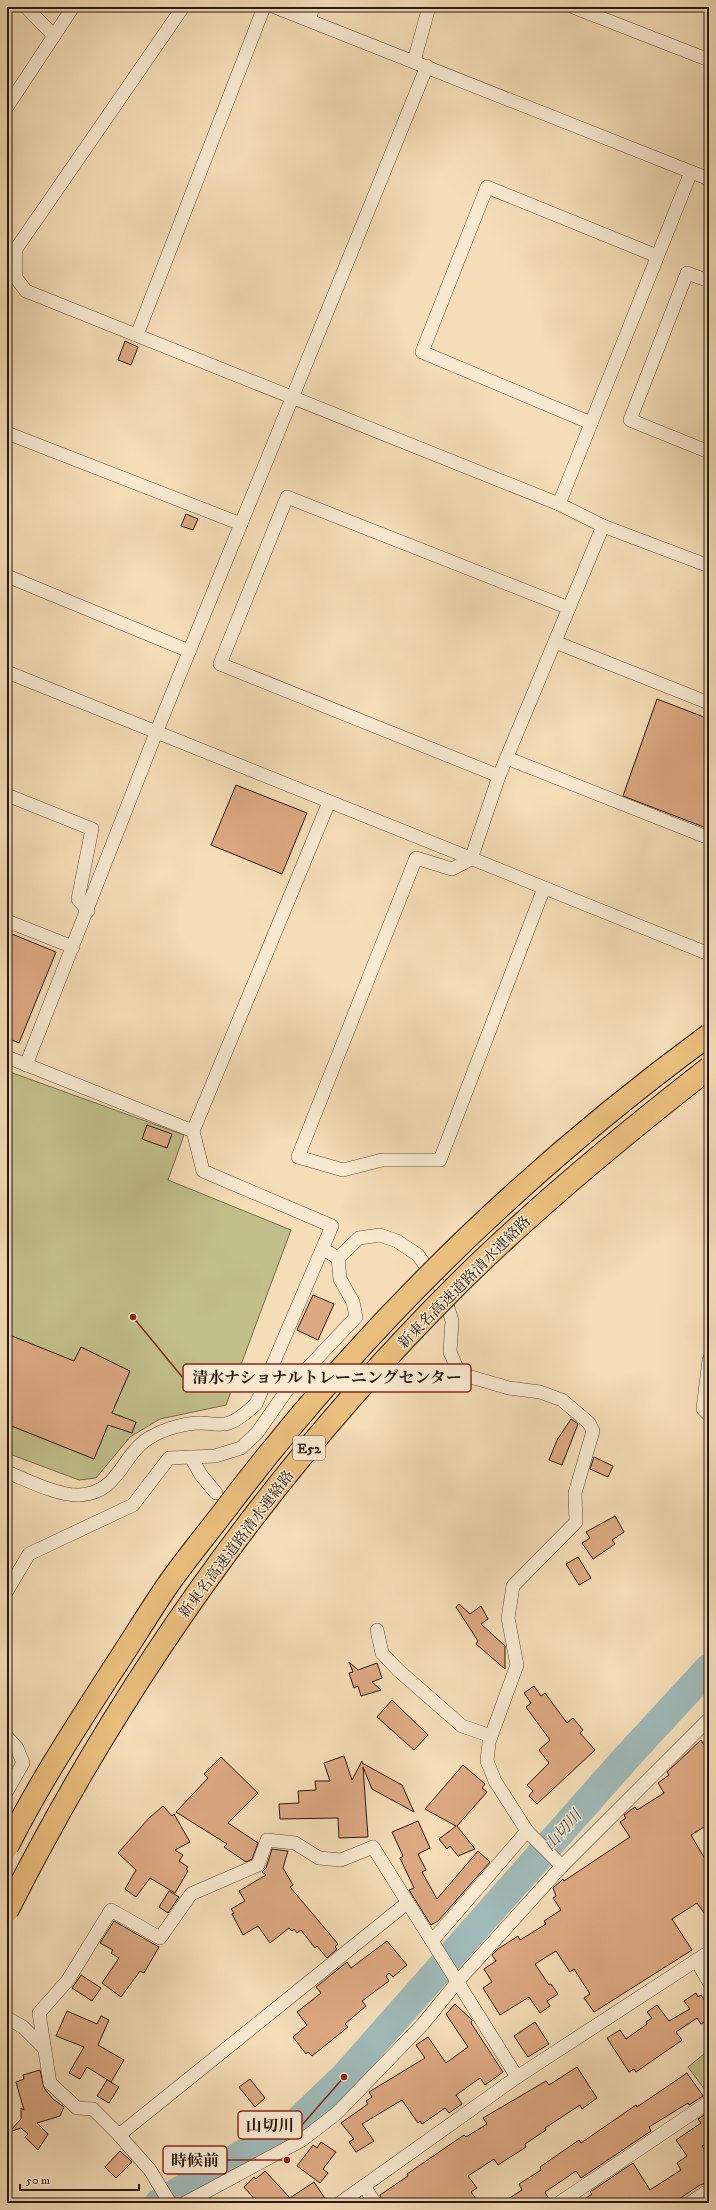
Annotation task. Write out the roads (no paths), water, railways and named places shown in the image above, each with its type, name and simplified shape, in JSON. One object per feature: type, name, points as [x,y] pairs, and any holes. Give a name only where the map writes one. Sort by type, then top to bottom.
[{"type":"highway","name":"新東名高速道路清水連絡路","points":[[7,1847],[72,1734],[164,1590],[254,1472],[337,1372],[441,1264],[546,1165],[644,1083],[709,1035]]},
{"type":"highway","name":"新東名高速道路清水連絡路","points":[[7,1910],[36,1853],[95,1748],[162,1642],[222,1558],[300,1459],[357,1391],[460,1282],[564,1186],[709,1068]]},
{"type":"street","points":[[26,7],[54,36]]},
{"type":"street","points":[[7,107],[73,7]]},
{"type":"street","points":[[183,7],[16,250],[16,278],[26,291],[292,399],[559,504],[603,526],[709,566]]},
{"type":"street","points":[[137,335],[264,7]]},
{"type":"street","points":[[275,7],[709,179]]},
{"type":"street","points":[[309,20],[313,7]]},
{"type":"street","points":[[414,61],[429,7]]},
{"type":"street","points":[[573,7],[709,60]]},
{"type":"street","points":[[26,1065],[88,911],[156,733],[427,66]]},
{"type":"street","points":[[559,504],[691,172]]},
{"type":"street","points":[[591,423],[422,352],[484,194],[487,187],[657,256]]},
{"type":"street","points":[[709,281],[688,273],[630,420],[709,452]]},
{"type":"street","points":[[7,433],[241,524]]},
{"type":"street","points":[[499,776],[220,664],[287,497],[569,608]]},
{"type":"street","points":[[544,888],[440,1160],[382,1160],[343,1170],[298,1157],[416,858],[452,869],[471,859],[499,776],[603,526]]},
{"type":"street","points":[[7,576],[189,651]]},
{"type":"street","points":[[555,642],[709,703]]},
{"type":"street","points":[[7,672],[709,954]]},
{"type":"street","points":[[507,758],[709,838]]},
{"type":"street","points":[[7,795],[92,829],[78,899],[88,911]]},
{"type":"street","points":[[7,1472],[55,1491],[79,1495],[100,1490],[117,1477],[130,1456],[149,1438],[178,1426],[200,1423],[228,1423],[245,1414],[256,1404],[332,1226],[203,1171],[193,1131],[329,802]]},
{"type":"street","points":[[7,920],[73,947]]},
{"type":"street","points":[[7,1057],[193,1131]]},
{"type":"street","points":[[338,1258],[359,1238],[380,1235],[397,1241],[418,1255],[444,1291],[452,1321],[450,1352],[456,1366],[464,1375],[509,1388],[540,1392],[562,1400],[589,1423],[593,1431],[575,1493],[576,1522],[513,1586],[508,1618],[517,1665],[490,1736],[487,1760],[495,1781],[528,1833],[558,1863]]},
{"type":"street","points":[[323,1249],[338,1258]]},
{"type":"street","points":[[7,1591],[29,1554],[133,1505],[169,1458],[192,1459],[215,1456],[241,1448],[257,1433],[287,1390],[356,1317],[353,1302],[340,1279],[338,1258]]},
{"type":"street","points":[[709,1360],[703,1409],[709,1415]]},
{"type":"street","points":[[192,1459],[201,1475],[216,1493]]},
{"type":"street","points":[[377,1630],[382,1653],[398,1670],[462,1726],[490,1736]]},
{"type":"street","points":[[185,2203],[302,2140],[337,2113],[423,2024],[456,1977],[558,1863],[709,1718]]},
{"type":"street","points":[[7,1737],[17,1748],[22,1763],[7,1791]]},
{"type":"street","points":[[434,1944],[528,1833]]},
{"type":"street","points":[[169,2202],[150,2170],[119,2135],[93,2109],[77,2108],[50,2083],[39,2013],[68,1980],[111,1910],[160,1938],[191,1894],[258,1865],[266,1840],[295,1843],[319,1858],[341,1860],[373,1848],[456,1977],[517,2077]]},
{"type":"street","points":[[119,2135],[408,1903]]},
{"type":"street","points":[[340,2203],[517,2077],[709,1952]]},
{"type":"street","points":[[696,1960],[709,1982]]},
{"type":"street","points":[[7,2018],[22,2027],[44,2048]]},
{"type":"street","points":[[559,2203],[709,2102]]},
{"type":"street","points":[[364,2186],[375,2203]]},
{"type":"street","points":[[690,2203],[709,2190]]},
{"type":"waterway","name":"山切川","points":[[159,2203],[296,2123],[344,2077],[626,1758],[709,1668]]},
{"type":"place","name":"清水ナショナルトレーニングセンター","points":[[133,1317]]},
{"type":"place","name":"山切川","points":[[344,2077]]},
{"type":"place","name":"時候前","points":[[287,2160]]}]
